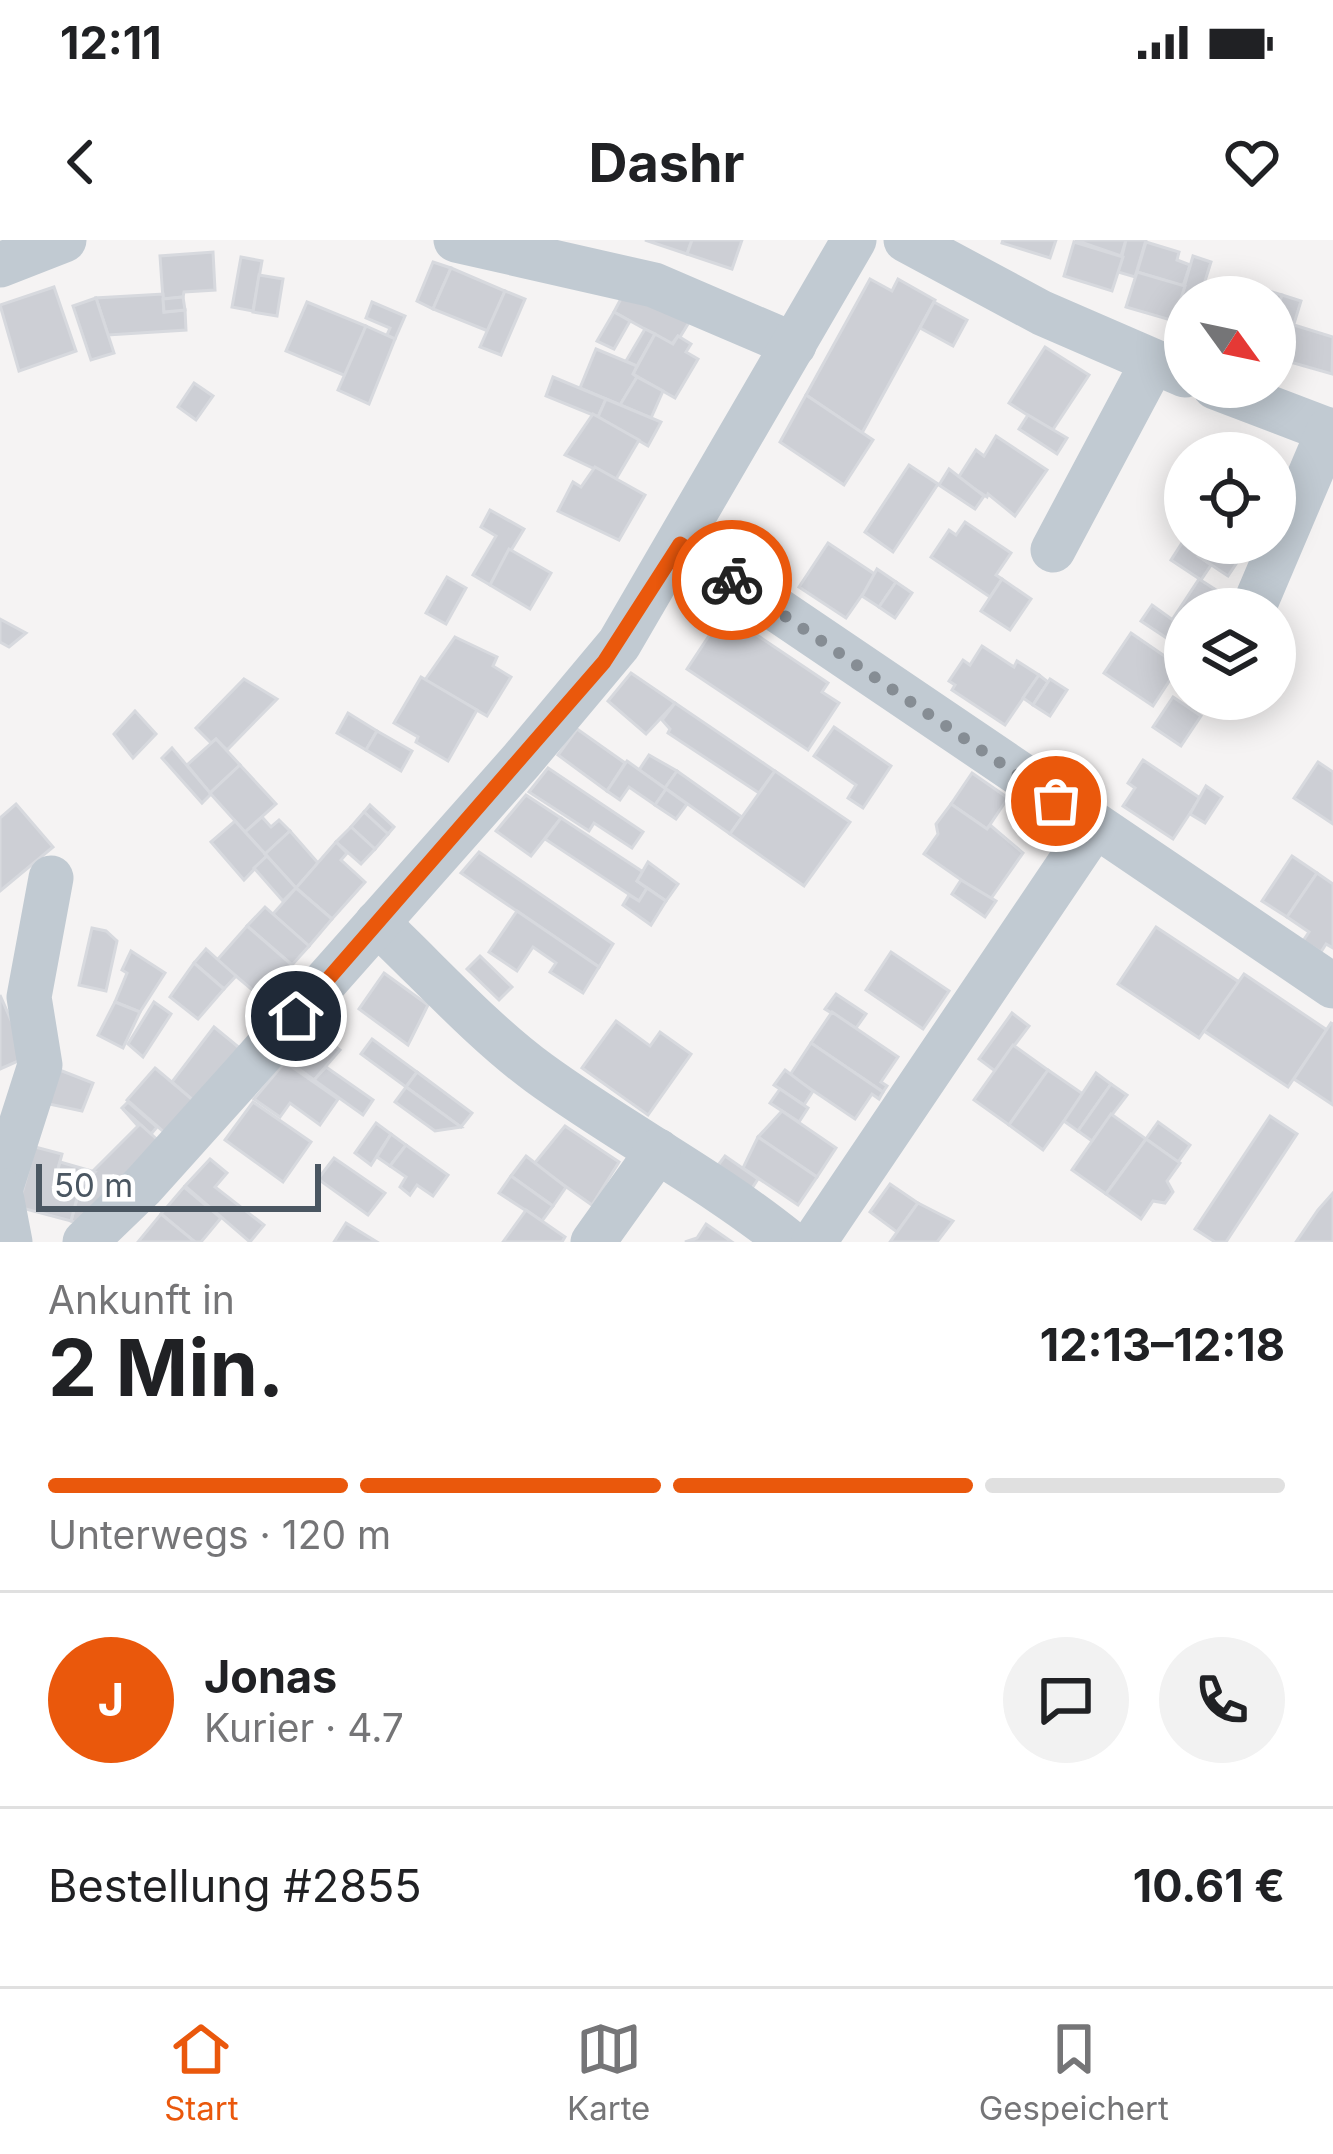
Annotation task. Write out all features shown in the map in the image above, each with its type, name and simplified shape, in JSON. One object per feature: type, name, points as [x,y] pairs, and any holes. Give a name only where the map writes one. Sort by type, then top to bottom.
[{"type":"street","points":[[0,265],[64,240]]},
{"type":"street","points":[[456,240],[654,285],[794,345]]},
{"type":"street","points":[[106,1236],[155,1174],[604,662],[680,544],[854,240]]},
{"type":"street","points":[[906,240],[1042,313],[1164,366]]},
{"type":"street","points":[[1053,550],[1164,376]]},
{"type":"street","points":[[1262,588],[1331,431],[1270,408]]},
{"type":"street","points":[[680,544],[1333,986]]},
{"type":"street","points":[[814,1242],[1094,827]]},
{"type":"street","points":[[10,1242],[0,1190],[40,1065],[28,998],[51,878]]},
{"type":"street","points":[[377,923],[533,1069],[616,1128],[695,1172],[789,1242]]},
{"type":"street","points":[[593,1242],[658,1151]]},
{"type":"building","points":[[645,240],[692,240],[687,254]]},
{"type":"building","points":[[692,240],[742,240],[732,269],[687,254]]},
{"type":"building","points":[[1003,240],[1056,240],[1050,258]]},
{"type":"building","points":[[1075,240],[1126,240],[1121,256]]},
{"type":"building","points":[[1126,240],[1146,240],[1135,277],[1118,272]]},
{"type":"building","points":[[1074,242],[1123,257],[1112,291],[1064,276]]},
{"type":"building","points":[[1146,242],[1179,252],[1177,260],[1190,265],[1186,276],[1164,276],[1164,280],[1137,272]]},
{"type":"building","points":[[213,252],[215,290],[163,299],[160,256]]},
{"type":"building","points":[[1193,256],[1211,262],[1207,276],[1187,276]]},
{"type":"building","points":[[241,257],[262,261],[253,311],[232,307]]},
{"type":"building","points":[[433,262],[451,268],[433,309],[417,301]]},
{"type":"building","points":[[451,268],[505,291],[488,331],[433,309]]},
{"type":"building","points":[[1137,272],[1164,280],[1164,318],[1126,307]]},
{"type":"building","points":[[259,275],[283,279],[277,316],[253,312]]},
{"type":"building","points":[[870,279],[892,291],[898,279],[935,300],[862,433],[806,395]]},
{"type":"building","points":[[54,287],[76,351],[19,371],[0,305]]},
{"type":"building","points":[[505,291],[525,299],[501,355],[480,347]]},
{"type":"building","points":[[624,293],[691,319],[672,344],[614,312]]},
{"type":"building","points":[[163,294],[164,312],[185,310],[186,330],[108,335],[96,298]]},
{"type":"building","points":[[183,297],[185,310],[164,312],[163,299]]},
{"type":"building","points":[[96,298],[114,353],[91,360],[73,306]]},
{"type":"building","points":[[307,302],[366,326],[346,376],[286,351]]},
{"type":"building","points":[[372,302],[405,316],[395,339],[387,335],[390,328],[366,318]]},
{"type":"building","points":[[934,302],[967,320],[953,346],[920,328]]},
{"type":"building","points":[[614,312],[630,321],[614,349],[597,341]]},
{"type":"building","points":[[366,326],[395,339],[369,404],[338,390]]},
{"type":"building","points":[[1296,326],[1333,337],[1332,374],[1296,364]]},
{"type":"building","points":[[645,329],[655,334],[637,366],[626,361]]},
{"type":"building","points":[[655,334],[673,344],[678,336],[691,344],[686,352],[698,359],[675,398],[633,374]]},
{"type":"building","points":[[1045,347],[1089,375],[1052,431],[1009,403]]},
{"type":"building","points":[[596,349],[637,366],[633,374],[637,377],[620,405],[580,388]]},
{"type":"building","points":[[553,377],[606,399],[598,417],[546,396]]},
{"type":"building","points":[[637,377],[663,391],[651,418],[620,405]]},
{"type":"building","points":[[194,383],[213,396],[196,420],[178,407]]},
{"type":"building","points":[[806,395],[873,440],[844,485],[780,442]]},
{"type":"building","points":[[606,399],[661,422],[648,446],[598,417]]},
{"type":"building","points":[[593,414],[639,440],[616,479],[565,455]]},
{"type":"building","points":[[1028,415],[1067,438],[1057,454],[1019,429]]},
{"type":"building","points":[[996,436],[1047,470],[1015,516],[958,478],[976,450],[984,456]]},
{"type":"building","points":[[909,465],[938,484],[893,552],[865,532]]},
{"type":"building","points":[[595,467],[645,495],[619,540],[558,511],[573,482],[581,487]]},
{"type":"building","points":[[949,469],[984,496],[975,509],[939,485]]},
{"type":"building","points":[[490,510],[524,529],[490,585],[473,575],[496,536],[481,527]]},
{"type":"building","points":[[965,522],[1011,553],[996,575],[1002,579],[990,597],[931,557],[949,530],[956,535]]},
{"type":"building","points":[[828,543],[876,575],[846,618],[799,587]]},
{"type":"building","points":[[509,549],[551,573],[530,609],[490,585]]},
{"type":"building","points":[[1177,564],[1210,564],[1201,580]]},
{"type":"building","points":[[1210,564],[1236,564],[1228,576]]},
{"type":"building","points":[[877,569],[896,582],[879,607],[862,596]]},
{"type":"building","points":[[447,577],[466,588],[446,624],[426,613]]},
{"type":"building","points":[[1002,579],[1031,599],[1010,630],[981,611]]},
{"type":"building","points":[[896,582],[912,593],[895,618],[879,607]]},
{"type":"building","points":[[1152,605],[1164,614],[1164,636],[1141,621]]},
{"type":"building","points":[[0,619],[26,633],[9,647],[0,642]]},
{"type":"building","points":[[718,622],[735,634],[742,625],[828,683],[822,692],[839,703],[808,750],[687,669]]},
{"type":"building","points":[[1131,633],[1164,656],[1164,689],[1153,706],[1104,673]]},
{"type":"building","points":[[455,637],[497,657],[493,666],[511,677],[487,716],[425,680]]},
{"type":"building","points":[[982,646],[1014,667],[1017,661],[1039,675],[1005,725],[952,690],[955,685],[949,681],[963,660],[970,665]]},
{"type":"building","points":[[631,673],[675,703],[646,734],[608,701]]},
{"type":"building","points":[[1039,675],[1048,682],[1033,705],[1023,698]]},
{"type":"building","points":[[421,677],[477,710],[448,761],[394,723]]},
{"type":"building","points":[[244,679],[277,699],[227,750],[196,728]]},
{"type":"building","points":[[1050,679],[1067,690],[1050,716],[1033,705]]},
{"type":"building","points":[[675,703],[775,771],[759,793],[668,733],[662,720]]},
{"type":"building","points":[[1164,710],[1164,720],[1198,720],[1181,746],[1153,727]]},
{"type":"building","points":[[135,711],[156,734],[133,758],[114,734]]},
{"type":"building","points":[[348,713],[377,731],[366,750],[337,733]]},
{"type":"building","points":[[834,727],[891,766],[863,808],[848,798],[856,785],[814,756]]},
{"type":"building","points":[[577,729],[625,763],[607,791],[558,755]]},
{"type":"building","points":[[377,731],[412,751],[401,771],[366,750]]},
{"type":"building","points":[[216,739],[240,765],[210,793],[187,765]]},
{"type":"building","points":[[172,748],[211,794],[202,803],[162,758]]},
{"type":"building","points":[[649,755],[677,771],[665,788],[639,770]]},
{"type":"building","points":[[1143,760],[1200,798],[1173,839],[1123,806],[1135,788],[1128,783]]},
{"type":"building","points":[[627,761],[666,789],[655,805],[629,787],[620,800],[607,791]]},
{"type":"building","points":[[1318,762],[1333,772],[1333,824],[1294,798]]},
{"type":"building","points":[[240,765],[276,804],[245,832],[210,793]]},
{"type":"building","points":[[548,768],[643,832],[632,848],[594,823],[589,831],[529,792]]},
{"type":"building","points":[[677,771],[742,817],[730,834],[665,788]]},
{"type":"building","points":[[775,771],[850,822],[804,886],[730,834]]},
{"type":"building","points":[[972,773],[1008,798],[987,829],[951,804]]},
{"type":"building","points":[[1206,786],[1222,797],[1205,823],[1190,814]]},
{"type":"building","points":[[666,789],[687,804],[676,819],[655,805]]},
{"type":"building","points":[[526,795],[561,818],[531,856],[496,831]]},
{"type":"building","points":[[16,804],[53,847],[0,891],[0,818]]},
{"type":"building","points":[[951,804],[987,829],[990,825],[1023,853],[990,900],[924,854],[938,834],[936,824]]},
{"type":"building","points":[[370,805],[394,827],[388,834],[364,812]]},
{"type":"building","points":[[364,812],[388,834],[375,849],[351,827]]},
{"type":"building","points":[[262,817],[271,827],[279,820],[290,831],[265,854],[245,832]]},
{"type":"building","points":[[561,818],[643,872],[637,881],[647,888],[639,901],[545,839]]},
{"type":"building","points":[[235,821],[267,856],[244,880],[211,842]]},
{"type":"building","points":[[351,827],[375,849],[361,864],[336,842]]},
{"type":"building","points":[[290,831],[318,863],[296,888],[265,854]]},
{"type":"building","points":[[336,842],[347,853],[341,860],[365,882],[332,919],[296,888]]},
{"type":"building","points":[[479,852],[613,944],[599,967],[461,873]]},
{"type":"building","points":[[267,856],[296,888],[283,901],[254,868]]},
{"type":"building","points":[[1292,856],[1317,873],[1287,917],[1262,901]]},
{"type":"building","points":[[648,862],[678,884],[666,901],[637,881]]},
{"type":"building","points":[[1317,873],[1333,884],[1333,948],[1326,944],[1321,952],[1303,941],[1309,932],[1287,917]]},
{"type":"building","points":[[961,880],[996,901],[985,917],[952,894]]},
{"type":"building","points":[[296,888],[332,919],[309,946],[273,914]]},
{"type":"building","points":[[647,888],[666,901],[651,925],[623,905],[629,895],[639,901]]},
{"type":"building","points":[[265,907],[309,946],[292,965],[247,926]]},
{"type":"building","points":[[517,911],[599,967],[583,993],[550,972],[556,963],[533,947],[517,971],[489,952]]},
{"type":"building","points":[[247,926],[292,965],[263,999],[217,960]]},
{"type":"building","points":[[1156,927],[1239,982],[1199,1038],[1118,984]]},
{"type":"building","points":[[92,928],[106,931],[117,941],[106,991],[79,985]]},
{"type":"building","points":[[206,949],[236,976],[224,989],[194,963]]},
{"type":"building","points":[[131,951],[165,973],[140,1012],[115,1002]]},
{"type":"building","points":[[891,952],[949,991],[923,1029],[866,990]]},
{"type":"building","points":[[480,956],[512,987],[499,1000],[467,969]]},
{"type":"building","points":[[194,963],[224,989],[198,1019],[170,997]]},
{"type":"building","points":[[384,973],[428,1005],[408,1045],[359,1009]]},
{"type":"building","points":[[1244,974],[1327,1030],[1288,1087],[1204,1031]]},
{"type":"building","points":[[836,994],[866,1014],[856,1028],[825,1009]]},
{"type":"building","points":[[0,995],[27,1057],[0,1069]]},
{"type":"building","points":[[115,1002],[140,1012],[123,1048],[98,1035]]},
{"type":"building","points":[[154,1002],[171,1014],[143,1057],[128,1044]]},
{"type":"building","points":[[832,1012],[898,1057],[881,1082],[887,1086],[883,1092],[811,1043]]},
{"type":"building","points":[[1012,1013],[1029,1026],[995,1071],[979,1059]]},
{"type":"building","points":[[616,1021],[650,1046],[660,1032],[691,1054],[648,1115],[582,1068]]},
{"type":"building","points":[[1333,1024],[1333,1105],[1294,1079]]},
{"type":"building","points":[[214,1027],[242,1050],[196,1103],[172,1082]]},
{"type":"building","points":[[314,1031],[340,1050],[314,1080],[288,1061]]},
{"type":"building","points":[[372,1039],[417,1072],[406,1087],[361,1054]]},
{"type":"building","points":[[811,1043],[883,1092],[879,1099],[872,1094],[855,1119],[790,1075]]},
{"type":"building","points":[[1013,1045],[1048,1070],[1009,1125],[974,1100]]},
{"type":"building","points":[[285,1062],[338,1099],[320,1125],[290,1103],[280,1117],[254,1099]]},
{"type":"building","points":[[326,1067],[373,1100],[363,1115],[314,1080]]},
{"type":"building","points":[[155,1068],[194,1101],[165,1133],[127,1100]]},
{"type":"building","points":[[57,1069],[93,1083],[82,1111],[44,1103]]},
{"type":"building","points":[[785,1070],[813,1091],[804,1105],[774,1085]]},
{"type":"building","points":[[1048,1070],[1083,1094],[1043,1150],[1009,1125]]},
{"type":"building","points":[[417,1072],[472,1113],[461,1127],[406,1087]]},
{"type":"building","points":[[1096,1073],[1111,1084],[1078,1131],[1064,1121]]},
{"type":"building","points":[[1111,1084],[1127,1095],[1092,1141],[1078,1131]]},
{"type":"building","points":[[406,1087],[461,1127],[435,1131],[395,1102]]},
{"type":"building","points":[[780,1089],[808,1108],[799,1122],[770,1103]]},
{"type":"building","points":[[128,1102],[157,1127],[151,1134],[122,1108]]},
{"type":"building","points":[[253,1102],[311,1142],[283,1182],[225,1140]]},
{"type":"building","points":[[123,1109],[161,1143],[77,1223],[71,1221],[81,1183],[138,1126]]},
{"type":"building","points":[[782,1111],[836,1148],[817,1177],[758,1137]]},
{"type":"building","points":[[1111,1114],[1146,1139],[1106,1194],[1072,1170]]},
{"type":"building","points":[[1270,1116],[1297,1134],[1226,1242],[1215,1242],[1195,1229]]},
{"type":"building","points":[[1158,1122],[1190,1145],[1178,1162],[1146,1139]]},
{"type":"building","points":[[376,1123],[391,1134],[371,1165],[355,1153]]},
{"type":"building","points":[[565,1126],[619,1162],[592,1205],[534,1164]]},
{"type":"building","points":[[391,1134],[406,1145],[390,1166],[377,1157]]},
{"type":"building","points":[[758,1137],[817,1177],[798,1205],[743,1168]]},
{"type":"building","points":[[1146,1139],[1180,1163],[1167,1181],[1173,1192],[1165,1203],[1153,1201],[1141,1219],[1106,1194]]},
{"type":"building","points":[[406,1145],[448,1175],[433,1196],[417,1185],[410,1195],[400,1187],[406,1177],[390,1166]]},
{"type":"building","points":[[35,1147],[62,1154],[56,1176],[81,1183],[71,1221],[18,1207]]},
{"type":"building","points":[[526,1156],[566,1187],[553,1206],[511,1176]]},
{"type":"building","points":[[725,1156],[758,1179],[747,1196],[713,1172]]},
{"type":"building","points":[[334,1158],[385,1193],[368,1215],[318,1179]]},
{"type":"building","points":[[210,1159],[227,1173],[215,1187],[264,1225],[250,1242],[185,1186]]},
{"type":"building","points":[[60,1162],[95,1172],[83,1184],[56,1176]]},
{"type":"building","points":[[511,1176],[553,1206],[542,1221],[499,1193]]},
{"type":"building","points":[[890,1184],[918,1203],[897,1232],[870,1212]]},
{"type":"building","points":[[184,1187],[221,1218],[201,1242],[161,1214]]},
{"type":"building","points":[[1333,1193],[1333,1242],[1296,1242],[1318,1210]]},
{"type":"building","points":[[918,1203],[953,1221],[937,1242],[890,1242]]},
{"type":"building","points":[[526,1210],[565,1237],[562,1242],[503,1242]]},
{"type":"building","points":[[161,1214],[195,1242],[138,1242]]},
{"type":"building","points":[[346,1223],[377,1242],[334,1242]]},
{"type":"building","points":[[706,1224],[732,1242],[685,1242],[697,1238]]},
{"type":"way so far","points":[[732,580],[1056,801]]},
{"type":"route","points":[[296,1016],[619,644],[680,544],[732,580]]}]
